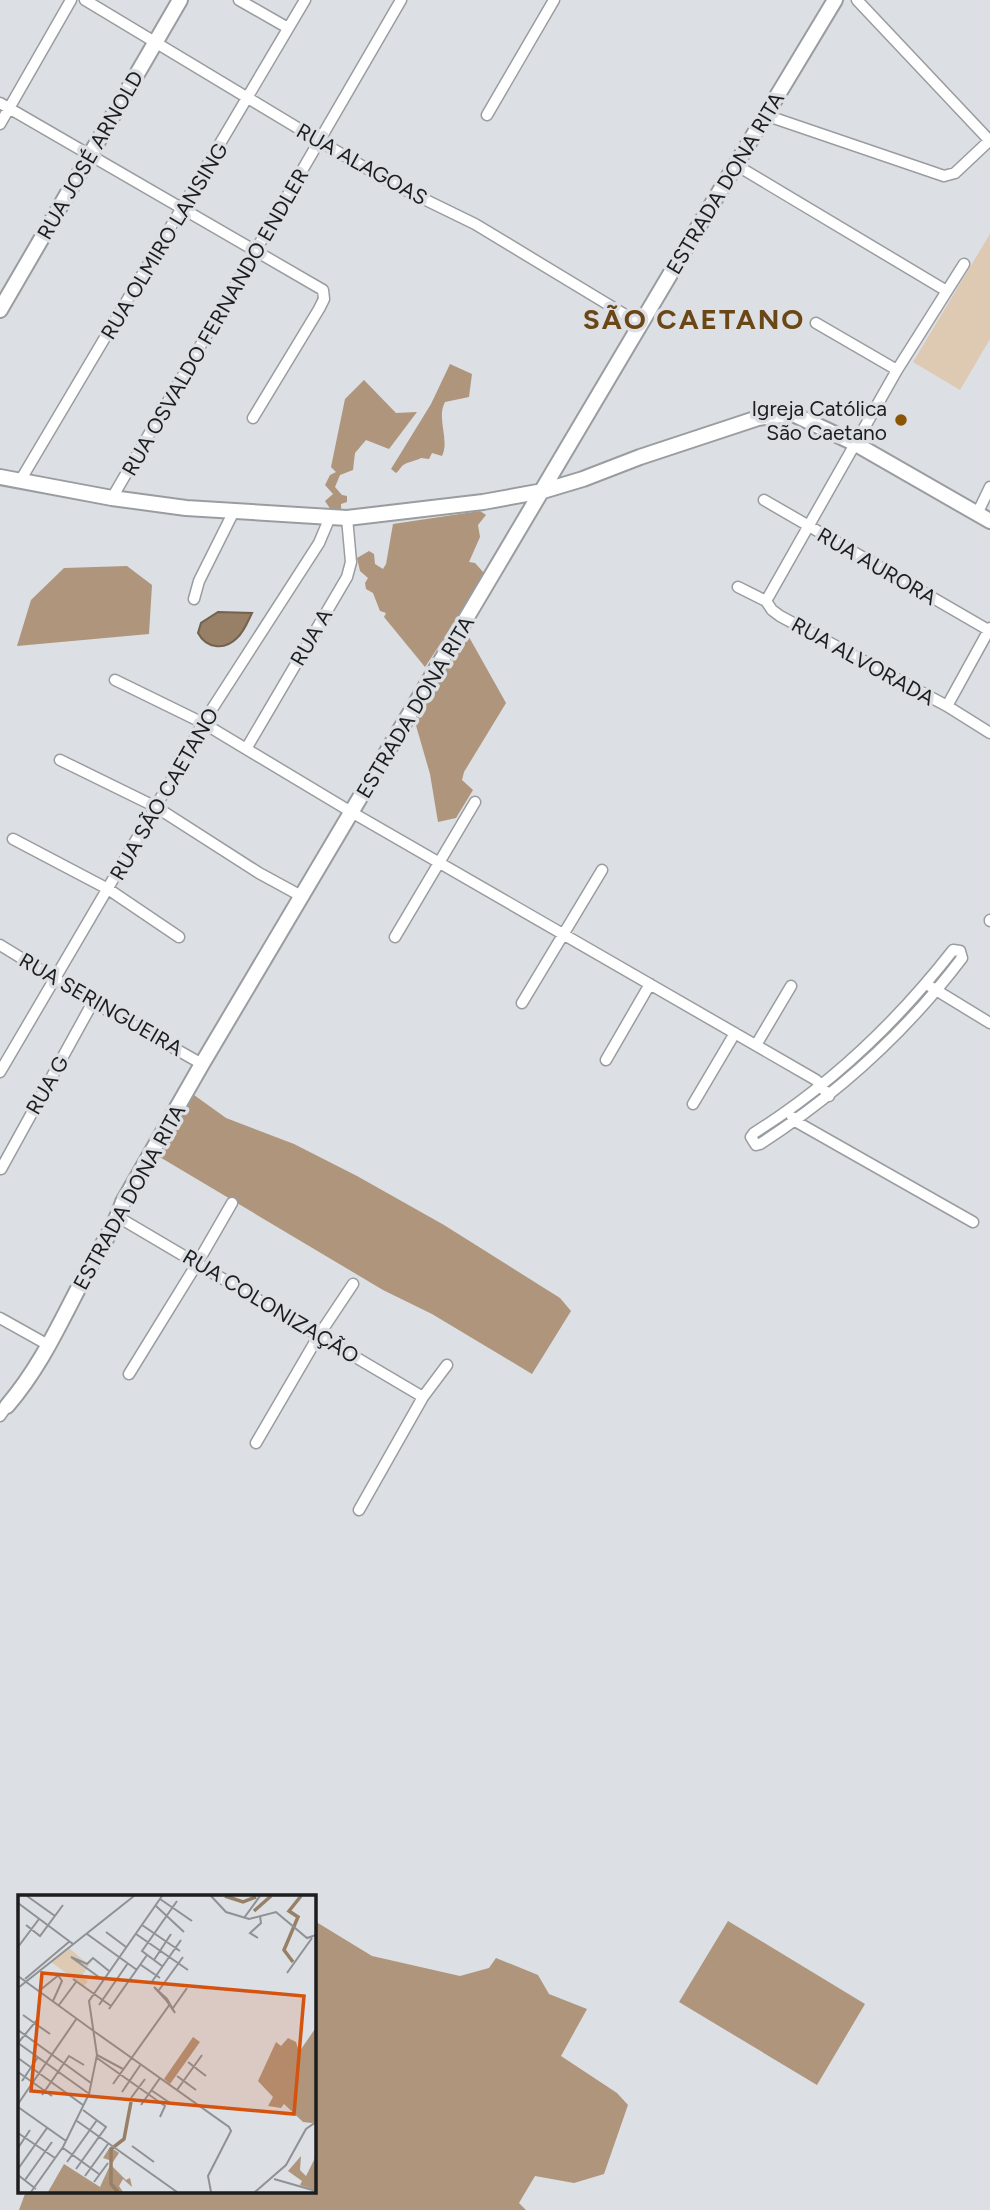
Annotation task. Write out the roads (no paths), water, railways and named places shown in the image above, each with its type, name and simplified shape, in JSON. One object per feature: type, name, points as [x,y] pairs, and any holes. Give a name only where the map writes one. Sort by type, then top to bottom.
[{"type":"main road","name":"RUA JOSÉ ARNOLD","points":[[0,310],[180,0]]},
{"type":"main road","name":"ESTRADA DONA RITA","points":[[4,1411],[50,1346],[118,1217],[123,1202],[202,1063],[835,0]]},
{"type":"main road","points":[[0,477],[112,498],[233,513],[347,518],[484,502],[544,491],[777,414],[800,417],[854,443],[984,518]]},
{"type":"street","points":[[0,124],[4,105],[71,0]]},
{"type":"street","name":"RUA ALAGOAS","points":[[85,0],[321,142],[395,185],[475,224],[642,325]]},
{"type":"street","points":[[239,0],[288,28]]},
{"type":"street","name":"RUA OLMIRO LANSING","points":[[20,481],[305,0]]},
{"type":"street","name":"RUA OSVALDO FERNANDO ENDLER","points":[[112,498],[401,0]]},
{"type":"street","points":[[487,115],[554,0]]},
{"type":"street","points":[[765,115],[944,176],[955,173],[990,141],[857,0]]},
{"type":"street","points":[[4,105],[323,289],[324,299],[319,309],[253,418]]},
{"type":"street","points":[[736,165],[945,290]]},
{"type":"street","points":[[766,601],[854,443],[945,290],[964,264]]},
{"type":"street","points":[[816,323],[897,370]]},
{"type":"street","points":[[984,518],[990,487]]},
{"type":"street","name":"RUA AURORA","points":[[765,500],[990,630]]},
{"type":"street","points":[[194,599],[233,513]]},
{"type":"street","name":"RUA SÃO CAETANO","points":[[0,1072],[4,1054],[57,978],[203,723],[319,543],[330,517]]},
{"type":"street","name":"RUA A","points":[[246,749],[346,577],[352,562],[347,518]]},
{"type":"street","name":"RUA ALVORADA","points":[[738,587],[766,601],[780,616],[947,706],[990,733]]},
{"type":"street","points":[[947,706],[990,630]]},
{"type":"street","points":[[115,680],[203,723],[353,813],[756,1045],[816,1080],[829,1096]]},
{"type":"street","points":[[60,760],[156,807],[259,873],[303,897]]},
{"type":"street","points":[[395,937],[475,802]]},
{"type":"street","points":[[13,839],[108,889],[179,937]]},
{"type":"street","points":[[522,1003],[602,870]]},
{"type":"street","name":"RUA SERINGUEIRA","points":[[0,945],[93,1002],[202,1063]]},
{"type":"street","points":[[953,950],[960,951],[962,958],[935,992],[888,1044],[829,1096],[760,1144],[757,1145],[753,1141],[751,1137],[754,1133],[822,1086],[879,1036],[953,950]]},
{"type":"street","points":[[926,983],[935,992],[990,1023]]},
{"type":"street","points":[[607,1060],[650,984]]},
{"type":"street","points":[[756,1045],[791,986]]},
{"type":"street","name":"RUA G","points":[[1,1169],[93,1002]]},
{"type":"street","points":[[693,1104],[735,1033]]},
{"type":"street","points":[[787,1111],[795,1121],[973,1222]]},
{"type":"street","points":[[129,1374],[232,1203]]},
{"type":"street","name":"RUA COLONIZAÇÃO","points":[[118,1217],[423,1397]]},
{"type":"street","points":[[256,1443],[319,1335],[353,1284]]},
{"type":"street","points":[[0,1318],[50,1346]]},
{"type":"street","points":[[359,1510],[423,1397],[447,1365]]},
{"type":"place","name":"Igreja Católica São Caetano","points":[[901,420]]},
{"type":"district","name":"SÃO CAETANO","points":[[694,319]]}]
